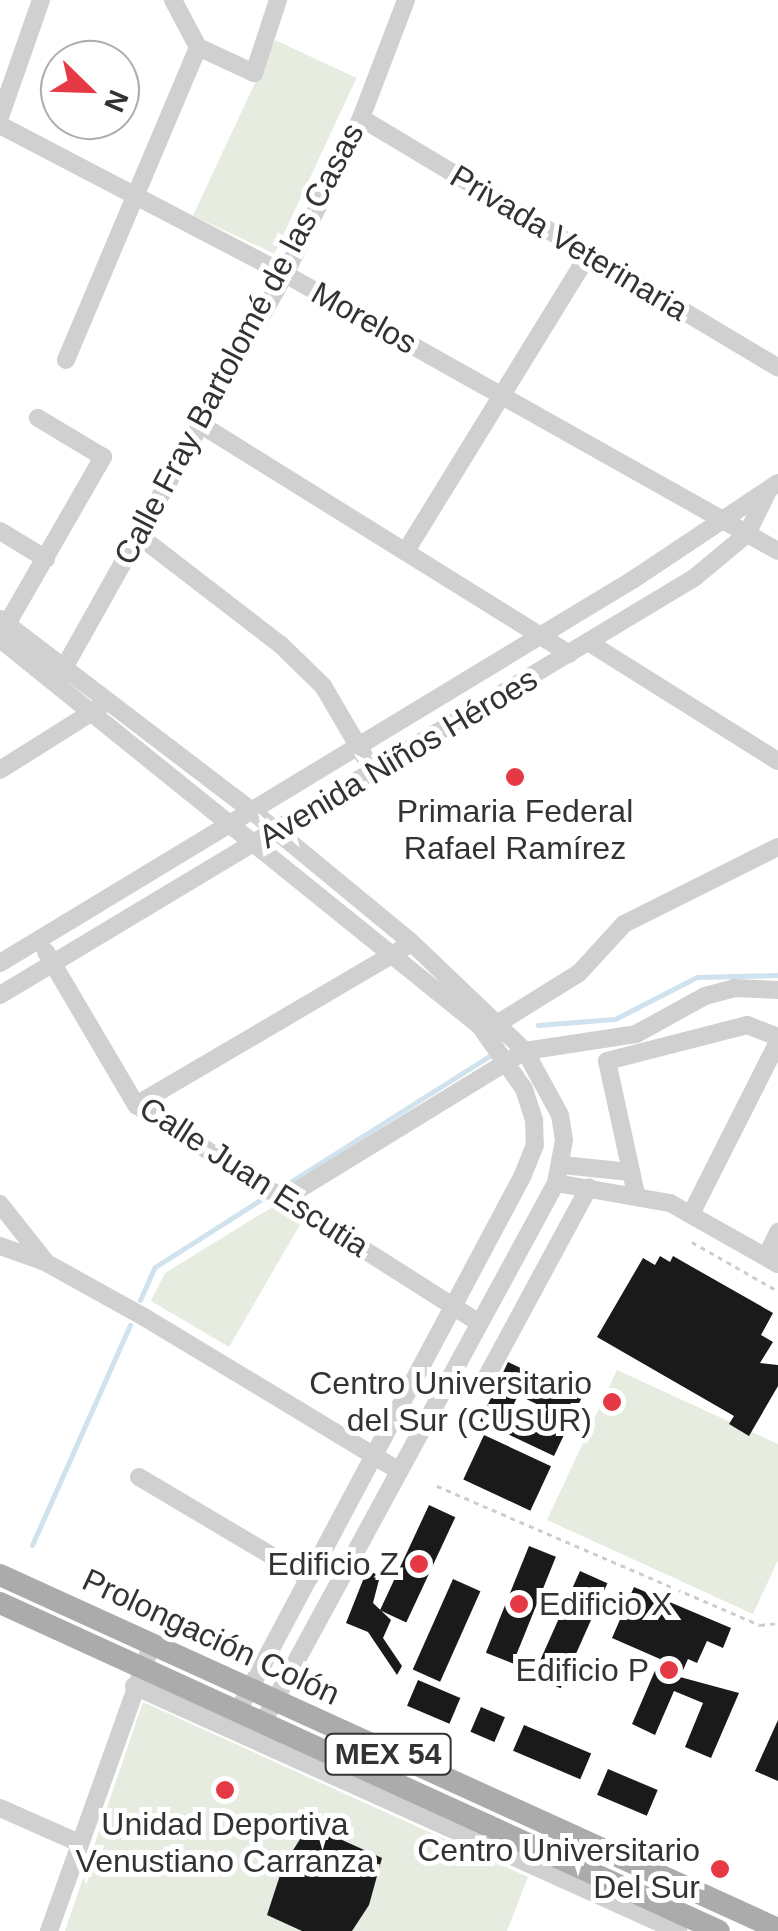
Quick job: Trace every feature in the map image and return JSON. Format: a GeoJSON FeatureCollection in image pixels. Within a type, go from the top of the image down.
{"type":"FeatureCollection","features":[{"type":"Feature","properties":{"kind":"main road","name":"Prolongación Colón"},"geometry":{"type":"LineString","coordinates":[[0,1575],[248,1691],[778,1928]]}},
{"type":"Feature","properties":{"kind":"main road","name":"Prolongación Colón"},"geometry":{"type":"LineString","coordinates":[[0,1604],[137,1678],[237,1712],[719,1931]]}},
{"type":"Feature","properties":{"kind":"street"},"geometry":{"type":"LineString","coordinates":[[0,121],[40,0]]}},
{"type":"Feature","properties":{"kind":"street"},"geometry":{"type":"LineString","coordinates":[[173,0],[198,47],[254,73],[278,0]]}},
{"type":"Feature","properties":{"kind":"street","name":"Calle Fray Bartolomé de las Casas"},"geometry":{"type":"LineString","coordinates":[[60,674],[284,274],[361,118],[406,0]]}},
{"type":"Feature","properties":{"kind":"street"},"geometry":{"type":"LineString","coordinates":[[66,360],[198,47]]}},
{"type":"Feature","properties":{"kind":"street","name":"Privada Veterinaria"},"geometry":{"type":"LineString","coordinates":[[361,118],[778,368]]}},
{"type":"Feature","properties":{"kind":"street","name":"Morelos"},"geometry":{"type":"LineString","coordinates":[[0,121],[284,274],[778,552]]}},
{"type":"Feature","properties":{"kind":"street"},"geometry":{"type":"LineString","coordinates":[[406,551],[588,254]]}},
{"type":"Feature","properties":{"kind":"street"},"geometry":{"type":"LineString","coordinates":[[38,418],[103,457],[46,560],[2,627],[101,706],[252,811],[406,948],[480,1026],[506,1060],[524,1089],[535,1145],[237,1712]]}},
{"type":"Feature","properties":{"kind":"street"},"geometry":{"type":"LineString","coordinates":[[200,424],[570,654]]}},
{"type":"Feature","properties":{"kind":"street","name":"Avenida Niños Héroes"},"geometry":{"type":"LineString","coordinates":[[0,963],[634,579],[773,487]]}},
{"type":"Feature","properties":{"kind":"street","name":"Avenida Niños Héroes"},"geometry":{"type":"LineString","coordinates":[[0,995],[694,578],[747,534],[773,487]]}},
{"type":"Feature","properties":{"kind":"street"},"geometry":{"type":"LineString","coordinates":[[0,531],[46,560]]}},
{"type":"Feature","properties":{"kind":"street"},"geometry":{"type":"LineString","coordinates":[[138,535],[281,645],[322,686],[371,770]]}},
{"type":"Feature","properties":{"kind":"street"},"geometry":{"type":"LineString","coordinates":[[619,624],[634,579]]}},
{"type":"Feature","properties":{"kind":"street"},"geometry":{"type":"LineString","coordinates":[[588,642],[778,761]]}},
{"type":"Feature","properties":{"kind":"street"},"geometry":{"type":"LineString","coordinates":[[0,770],[101,706]]}},
{"type":"Feature","properties":{"kind":"street"},"geometry":{"type":"LineString","coordinates":[[101,706],[233,824],[406,948],[500,1022],[526,1051],[560,1116],[559,1174],[262,1724]]}},
{"type":"Feature","properties":{"kind":"street"},"geometry":{"type":"LineString","coordinates":[[500,1022],[579,973],[624,924],[778,847]]}},
{"type":"Feature","properties":{"kind":"street","name":"Calle Juan Escutia"},"geometry":{"type":"LineString","coordinates":[[39,940],[136,1105],[288,1196],[479,1323]]}},
{"type":"Feature","properties":{"kind":"street"},"geometry":{"type":"LineString","coordinates":[[136,1105],[406,948]]}},
{"type":"Feature","properties":{"kind":"street"},"geometry":{"type":"LineString","coordinates":[[288,1196],[526,1051],[636,1034],[704,996],[734,988],[778,990]]}},
{"type":"Feature","properties":{"kind":"street"},"geometry":{"type":"LineString","coordinates":[[636,1194],[607,1061],[747,1025],[778,1039],[691,1214]]}},
{"type":"Feature","properties":{"kind":"street"},"geometry":{"type":"LineString","coordinates":[[559,1174],[631,1172]]}},
{"type":"Feature","properties":{"kind":"street"},"geometry":{"type":"LineString","coordinates":[[559,1174],[589,1187],[636,1194],[691,1214],[772,1261],[778,1232]]}},
{"type":"Feature","properties":{"kind":"street"},"geometry":{"type":"LineString","coordinates":[[481,1387],[589,1187]]}},
{"type":"Feature","properties":{"kind":"street"},"geometry":{"type":"LineString","coordinates":[[0,1204],[7,1231],[45,1262],[399,1471]]}},
{"type":"Feature","properties":{"kind":"street"},"geometry":{"type":"LineString","coordinates":[[0,1246],[45,1262]]}},
{"type":"Feature","properties":{"kind":"street"},"geometry":{"type":"LineString","coordinates":[[501,1284],[530,1300]]}},
{"type":"Feature","properties":{"kind":"street"},"geometry":{"type":"LineString","coordinates":[[139,1477],[310,1578]]}},
{"type":"Feature","properties":{"kind":"street"},"geometry":{"type":"LineString","coordinates":[[49,1931],[150,1646]]}},
{"type":"Feature","properties":{"kind":"street","name":"Prolongación Colón"},"geometry":{"type":"LineString","coordinates":[[137,1678],[678,1931]]}},
{"type":"Feature","properties":{"kind":"street"},"geometry":{"type":"LineString","coordinates":[[0,1808],[79,1843]]}},
{"type":"Feature","properties":{"kind":"path"},"geometry":{"type":"LineString","coordinates":[[692,1242],[778,1291]]}},
{"type":"Feature","properties":{"kind":"path"},"geometry":{"type":"LineString","coordinates":[[437,1486],[760,1625],[778,1623]]}},
{"type":"Feature","properties":{"kind":"shaded area"},"geometry":{"type":"Polygon","coordinates":[[[275,40],[357,78],[275,254],[193,216],[275,40]]]}},
{"type":"Feature","properties":{"kind":"shaded area"},"geometry":{"type":"Polygon","coordinates":[[[274,1206],[301,1223],[229,1347],[151,1301],[165,1273],[274,1206]]]}},
{"type":"Feature","properties":{"kind":"shaded area"},"geometry":{"type":"Polygon","coordinates":[[[617,1370],[778,1444],[778,1560],[753,1614],[547,1520],[617,1370]]]}},
{"type":"Feature","properties":{"kind":"shaded area","name":"Unidad Deportiva Venustiano Carranza"},"geometry":{"type":"Polygon","coordinates":[[[143,1702],[528,1877],[507,1931],[65,1931],[143,1702]]]}},
{"type":"Feature","properties":{"kind":"building"},"geometry":{"type":"Polygon","coordinates":[[[660,1256],[670,1262],[673,1256],[773,1313],[761,1335],[773,1342],[760,1363],[778,1365],[778,1386],[749,1436],[729,1424],[734,1416],[597,1337],[643,1258],[655,1265],[660,1256]]]}},
{"type":"Feature","properties":{"kind":"building"},"geometry":{"type":"Polygon","coordinates":[[[508,1362],[582,1397],[554,1456],[480,1421],[508,1362]],[[518,1395],[509,1415],[538,1428],[547,1409],[518,1395]]]}},
{"type":"Feature","properties":{"kind":"building"},"geometry":{"type":"Polygon","coordinates":[[[484,1435],[551,1466],[530,1511],[463,1479],[484,1435]]]}},
{"type":"Feature","properties":{"kind":"building","name":"Edificio Z"},"geometry":{"type":"Polygon","coordinates":[[[429,1505],[455,1517],[406,1622],[380,1610],[429,1505]]]}},
{"type":"Feature","properties":{"kind":"building","name":"Edificio X"},"geometry":{"type":"Polygon","coordinates":[[[529,1546],[556,1557],[513,1663],[486,1653],[529,1546]]]}},
{"type":"Feature","properties":{"kind":"building"},"geometry":{"type":"Polygon","coordinates":[[[367,1570],[380,1576],[373,1603],[391,1620],[383,1638],[402,1666],[397,1675],[368,1632],[346,1623],[367,1570]]]}},
{"type":"Feature","properties":{"kind":"building"},"geometry":{"type":"Polygon","coordinates":[[[580,1571],[607,1583],[561,1688],[533,1676],[580,1571]]]}},
{"type":"Feature","properties":{"kind":"building"},"geometry":{"type":"Polygon","coordinates":[[[453,1579],[480,1591],[440,1682],[413,1669],[453,1579]]]}},
{"type":"Feature","properties":{"kind":"building","name":"Edificio P"},"geometry":{"type":"Polygon","coordinates":[[[634,1587],[731,1628],[723,1648],[707,1641],[697,1663],[688,1659],[680,1677],[739,1693],[711,1758],[685,1747],[703,1703],[674,1691],[655,1735],[632,1724],[660,1659],[612,1638],[634,1587]]]}},
{"type":"Feature","properties":{"kind":"building"},"geometry":{"type":"Polygon","coordinates":[[[418,1680],[460,1698],[449,1724],[407,1706],[418,1680]]]}},
{"type":"Feature","properties":{"kind":"building"},"geometry":{"type":"Polygon","coordinates":[[[481,1707],[505,1717],[494,1742],[470,1732],[481,1707]]]}},
{"type":"Feature","properties":{"kind":"building"},"geometry":{"type":"Polygon","coordinates":[[[778,1720],[778,1781],[755,1771],[778,1720]]]}},
{"type":"Feature","properties":{"kind":"building"},"geometry":{"type":"Polygon","coordinates":[[[524,1725],[591,1754],[580,1779],[513,1751],[524,1725]]]}},
{"type":"Feature","properties":{"kind":"building"},"geometry":{"type":"Polygon","coordinates":[[[608,1769],[658,1790],[647,1816],[597,1795],[608,1769]]]}},
{"type":"Feature","properties":{"kind":"building"},"geometry":{"type":"Polygon","coordinates":[[[309,1825],[382,1858],[369,1905],[352,1931],[302,1931],[267,1915],[283,1866],[309,1825]]]}},
{"type":"Feature","properties":{"kind":"waterway"},"geometry":{"type":"LineString","coordinates":[[538,1025],[615,1019],[697,977],[778,975]]}},
{"type":"Feature","properties":{"kind":"waterway"},"geometry":{"type":"LineString","coordinates":[[290,1182],[491,1055]]}},
{"type":"Feature","properties":{"kind":"waterway"},"geometry":{"type":"LineString","coordinates":[[140,1300],[155,1267],[265,1197]]}},
{"type":"Feature","properties":{"kind":"waterway"},"geometry":{"type":"LineString","coordinates":[[32,1545],[130,1325]]}},
{"type":"Feature","properties":{"kind":"place","name":"Primaria Federal Rafael Ramírez"},"geometry":{"type":"Point","coordinates":[515,777]}},
{"type":"Feature","properties":{"kind":"place","name":"Centro Universitario del Sur (CUSUR)"},"geometry":{"type":"Point","coordinates":[612,1402]}},
{"type":"Feature","properties":{"kind":"place","name":"Edificio Z"},"geometry":{"type":"Point","coordinates":[419,1564]}},
{"type":"Feature","properties":{"kind":"place","name":"Edificio X"},"geometry":{"type":"Point","coordinates":[519,1604]}},
{"type":"Feature","properties":{"kind":"place","name":"Edificio P"},"geometry":{"type":"Point","coordinates":[669,1670]}},
{"type":"Feature","properties":{"kind":"place","name":"Unidad Deportiva Venustiano Carranza"},"geometry":{"type":"Point","coordinates":[225,1790]}},
{"type":"Feature","properties":{"kind":"place","name":"Centro Universitario Del Sur"},"geometry":{"type":"Point","coordinates":[720,1869]}}]}
